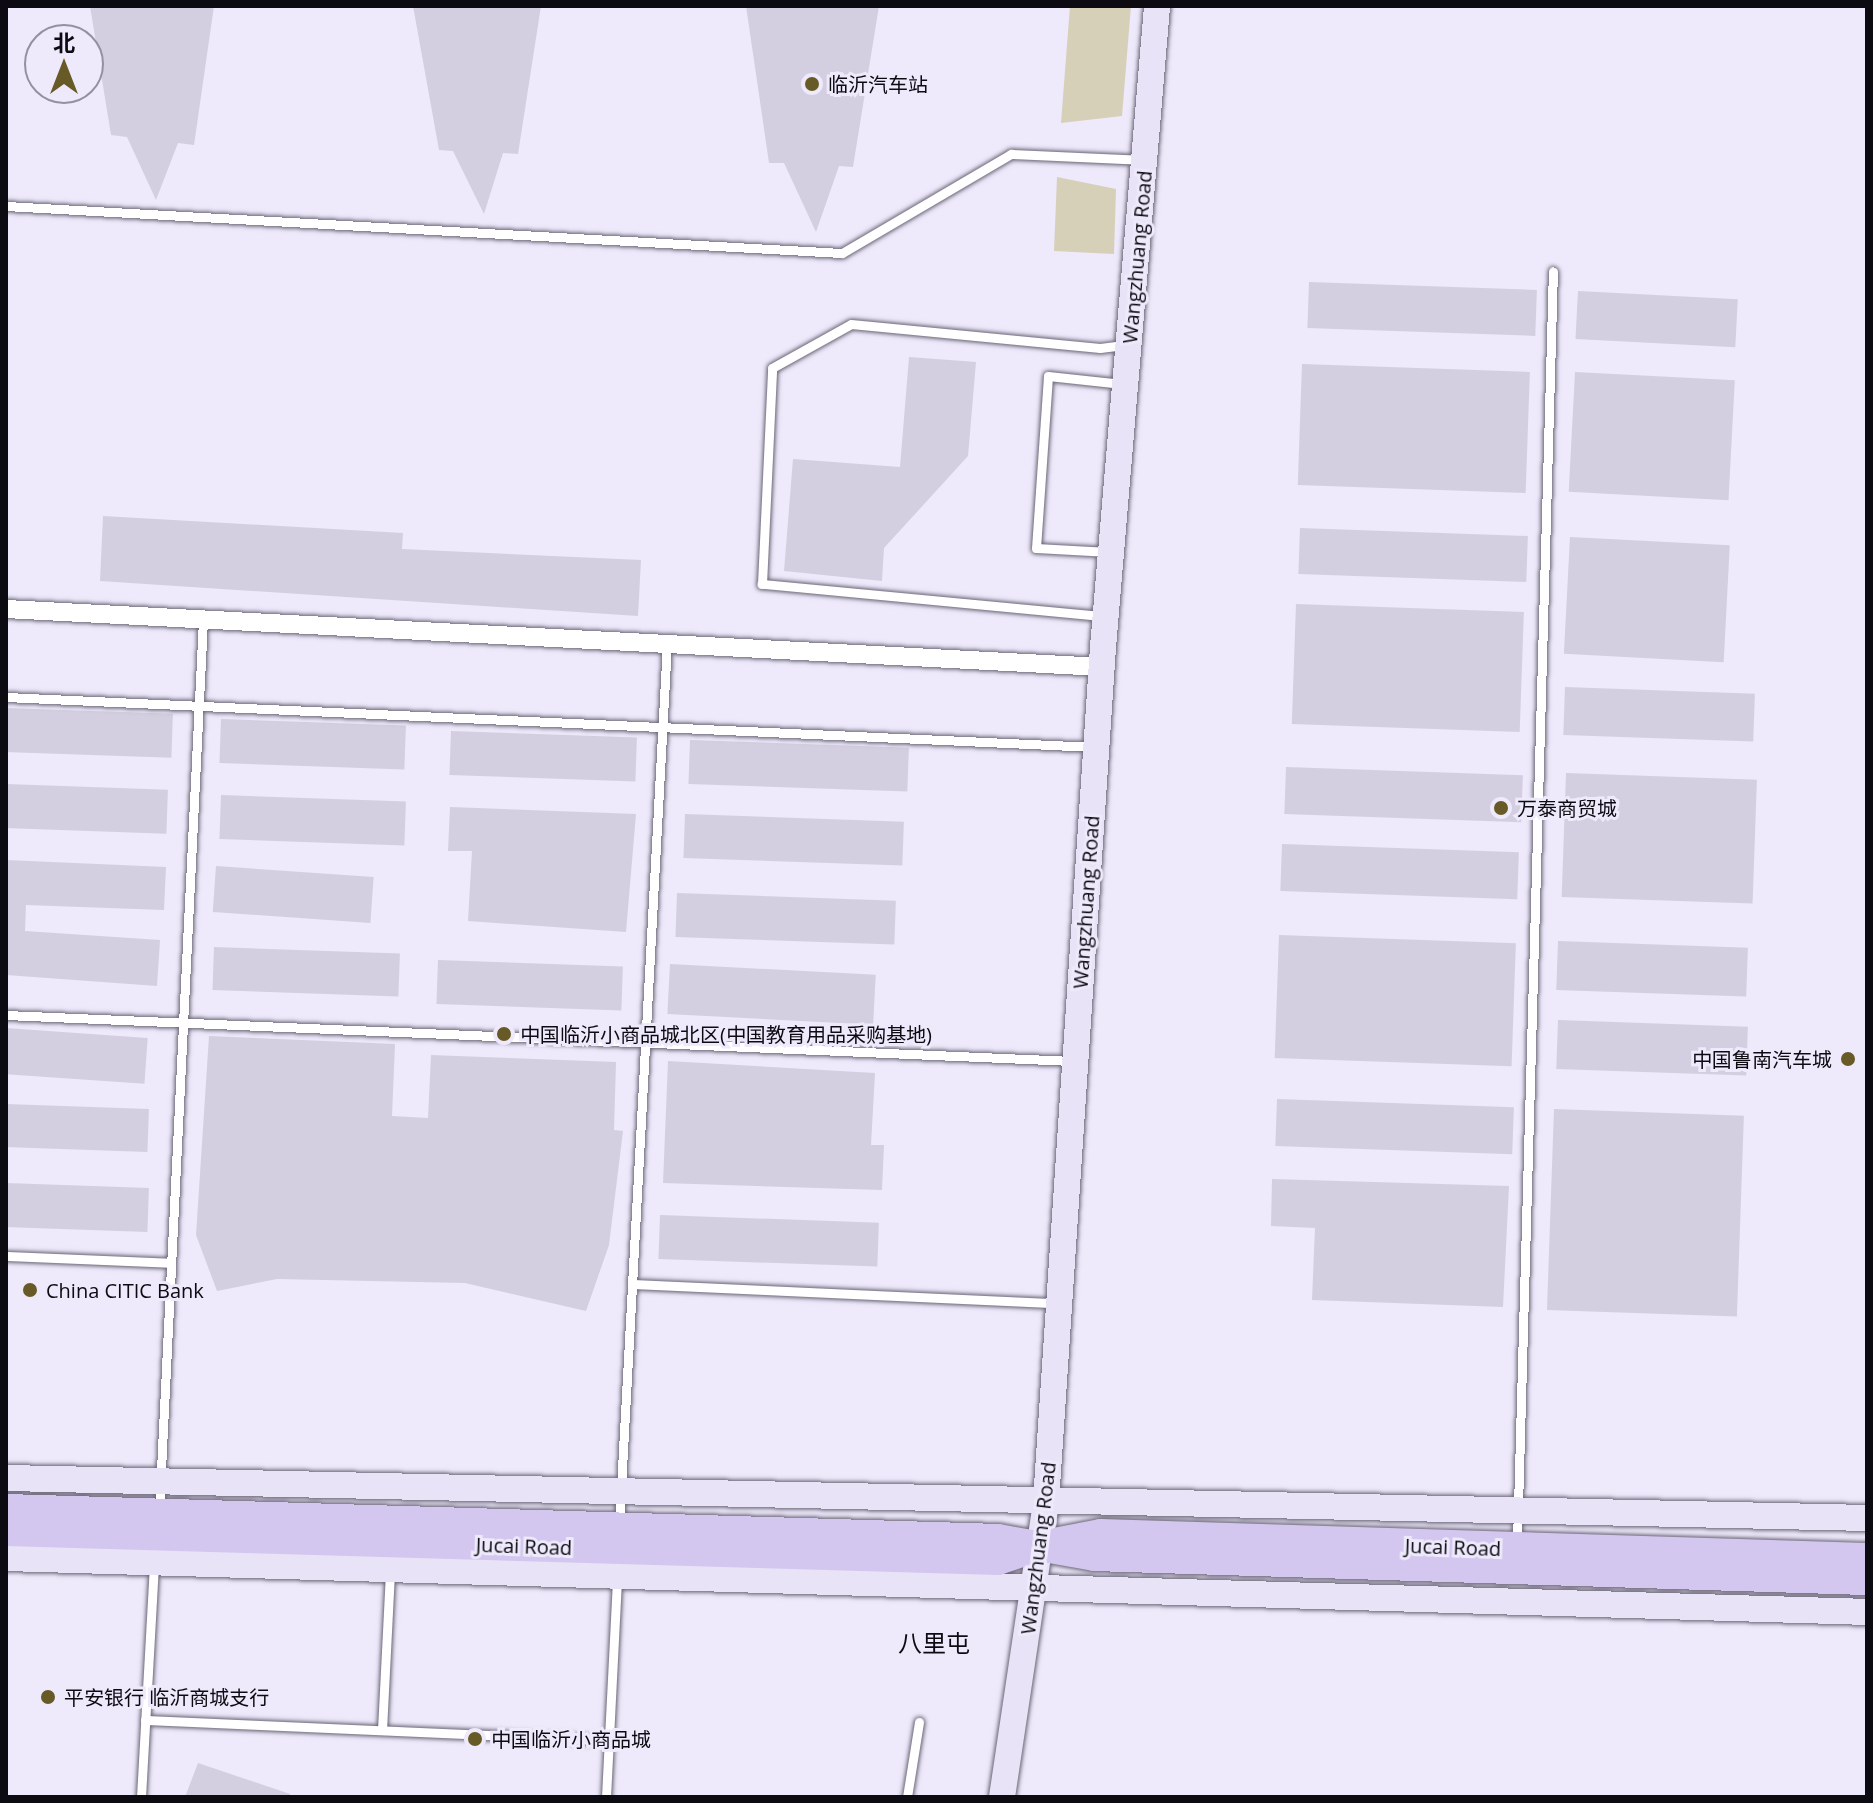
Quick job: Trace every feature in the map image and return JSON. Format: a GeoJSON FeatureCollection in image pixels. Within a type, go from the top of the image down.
{"type":"FeatureCollection","features":[{"type":"Feature","properties":{"kind":"main road","name":"Jucai Road"},"geometry":{"type":"LineString","coordinates":[[6,1509],[156,1537],[391,1555],[618,1550]]}},
{"type":"Feature","properties":{"kind":"main road","name":"Jucai Road"},"geometry":{"type":"LineString","coordinates":[[6,1531],[998,1560],[1039,1546],[1101,1534],[1516,1550],[1867,1558]]}},
{"type":"Feature","properties":{"kind":"main road","name":"Jucai Road"},"geometry":{"type":"LineString","coordinates":[[1039,1546],[1094,1556],[1867,1580]]}},
{"type":"Feature","properties":{"kind":"street","name":"Wangzhuang Road"},"geometry":{"type":"LineString","coordinates":[[1002,1797],[1036,1590],[1046,1501],[1096,747],[1157,6]]}},
{"type":"Feature","properties":{"kind":"street"},"geometry":{"type":"LineString","coordinates":[[6,609],[1102,667]]}},
{"type":"Feature","properties":{"kind":"street"},"geometry":{"type":"LineString","coordinates":[[6,1478],[621,1494],[1867,1518]]}},
{"type":"Feature","properties":{"kind":"street"},"geometry":{"type":"LineString","coordinates":[[6,1558],[156,1537]]}},
{"type":"Feature","properties":{"kind":"street"},"geometry":{"type":"LineString","coordinates":[[618,1550],[1036,1590],[1867,1612]]}},
{"type":"Feature","properties":{"kind":"lane"},"geometry":{"type":"LineString","coordinates":[[6,206],[842,253],[1011,154],[1145,160]]}},
{"type":"Feature","properties":{"kind":"lane"},"geometry":{"type":"LineString","coordinates":[[1516,1550],[1553,272]]}},
{"type":"Feature","properties":{"kind":"lane"},"geometry":{"type":"LineString","coordinates":[[1106,616],[762,584],[772,368],[851,324],[1100,348],[1130,345]]}},
{"type":"Feature","properties":{"kind":"lane"},"geometry":{"type":"LineString","coordinates":[[1111,552],[1036,548],[1048,376],[1126,384]]}},
{"type":"Feature","properties":{"kind":"lane"},"geometry":{"type":"LineString","coordinates":[[141,1797],[160,1483],[203,620]]}},
{"type":"Feature","properties":{"kind":"lane"},"geometry":{"type":"LineString","coordinates":[[606,1797],[667,644]]}},
{"type":"Feature","properties":{"kind":"lane"},"geometry":{"type":"LineString","coordinates":[[6,697],[1096,747]]}},
{"type":"Feature","properties":{"kind":"lane"},"geometry":{"type":"LineString","coordinates":[[6,1015],[1075,1061]]}},
{"type":"Feature","properties":{"kind":"lane"},"geometry":{"type":"LineString","coordinates":[[6,1256],[171,1263]]}},
{"type":"Feature","properties":{"kind":"lane"},"geometry":{"type":"LineString","coordinates":[[632,1284],[1059,1303]]}},
{"type":"Feature","properties":{"kind":"lane"},"geometry":{"type":"LineString","coordinates":[[382,1730],[391,1555]]}},
{"type":"Feature","properties":{"kind":"lane"},"geometry":{"type":"LineString","coordinates":[[145,1720],[609,1740]]}},
{"type":"Feature","properties":{"kind":"lane"},"geometry":{"type":"LineString","coordinates":[[907,1797],[919,1722]]}},
{"type":"Feature","properties":{"kind":"shaded area"},"geometry":{"type":"Polygon","coordinates":[[[1070,6],[1131,6],[1122,116],[1061,123],[1070,6]]]}},
{"type":"Feature","properties":{"kind":"shaded area"},"geometry":{"type":"Polygon","coordinates":[[[1057,177],[1116,189],[1114,254],[1054,251],[1057,177]]]}},
{"type":"Feature","properties":{"kind":"building"},"geometry":{"type":"Polygon","coordinates":[[[90,6],[214,6],[194,145],[178,143],[156,200],[127,137],[111,135],[104,92],[104,24],[93,24],[90,6]]]}},
{"type":"Feature","properties":{"kind":"building"},"geometry":{"type":"Polygon","coordinates":[[[413,6],[541,6],[518,154],[503,153],[484,214],[453,151],[439,150],[413,6]]]}},
{"type":"Feature","properties":{"kind":"building","name":"临沂汽车站"},"geometry":{"type":"Polygon","coordinates":[[[746,6],[879,6],[853,167],[839,166],[816,232],[784,163],[769,163],[746,6]]]}},
{"type":"Feature","properties":{"kind":"building"},"geometry":{"type":"Polygon","coordinates":[[[1309,282],[1537,290],[1535,336],[1307,328],[1309,282]]]}},
{"type":"Feature","properties":{"kind":"building"},"geometry":{"type":"Polygon","coordinates":[[[1578,291],[1738,299],[1735,347],[1575,339],[1578,291]]]}},
{"type":"Feature","properties":{"kind":"building"},"geometry":{"type":"Polygon","coordinates":[[[909,357],[976,362],[968,456],[884,548],[882,581],[784,571],[793,459],[900,467],[909,357]]]}},
{"type":"Feature","properties":{"kind":"building"},"geometry":{"type":"Polygon","coordinates":[[[1302,364],[1530,372],[1526,493],[1298,485],[1302,364]]]}},
{"type":"Feature","properties":{"kind":"building"},"geometry":{"type":"Polygon","coordinates":[[[1575,372],[1735,380],[1729,500],[1569,492],[1575,372]]]}},
{"type":"Feature","properties":{"kind":"building"},"geometry":{"type":"Polygon","coordinates":[[[103,516],[403,533],[402,549],[641,560],[638,616],[100,581],[103,516]]]}},
{"type":"Feature","properties":{"kind":"building"},"geometry":{"type":"Polygon","coordinates":[[[1300,528],[1528,536],[1526,582],[1298,574],[1300,528]]]}},
{"type":"Feature","properties":{"kind":"building"},"geometry":{"type":"Polygon","coordinates":[[[1570,537],[1730,545],[1724,662],[1564,654],[1570,537]]]}},
{"type":"Feature","properties":{"kind":"building"},"geometry":{"type":"Polygon","coordinates":[[[1296,604],[1524,612],[1520,732],[1292,724],[1296,604]]]}},
{"type":"Feature","properties":{"kind":"building"},"geometry":{"type":"Polygon","coordinates":[[[1565,687],[1755,694],[1753,742],[1563,735],[1565,687]]]}},
{"type":"Feature","properties":{"kind":"building"},"geometry":{"type":"Polygon","coordinates":[[[6,708],[173,714],[171,758],[6,752],[6,708]]]}},
{"type":"Feature","properties":{"kind":"building"},"geometry":{"type":"Polygon","coordinates":[[[221,719],[406,725],[404,769],[219,763],[221,719]]]}},
{"type":"Feature","properties":{"kind":"building"},"geometry":{"type":"Polygon","coordinates":[[[451,731],[637,737],[635,781],[449,775],[451,731]]]}},
{"type":"Feature","properties":{"kind":"building"},"geometry":{"type":"Polygon","coordinates":[[[690,740],[909,748],[907,792],[688,784],[690,740]]]}},
{"type":"Feature","properties":{"kind":"building"},"geometry":{"type":"Polygon","coordinates":[[[1286,767],[1523,775],[1521,822],[1284,814],[1286,767]]]}},
{"type":"Feature","properties":{"kind":"building"},"geometry":{"type":"Polygon","coordinates":[[[1566,773],[1757,780],[1753,904],[1562,897],[1566,773]]]}},
{"type":"Feature","properties":{"kind":"building"},"geometry":{"type":"Polygon","coordinates":[[[6,784],[168,790],[166,834],[6,828],[6,784]]]}},
{"type":"Feature","properties":{"kind":"building"},"geometry":{"type":"Polygon","coordinates":[[[221,795],[406,801],[404,845],[219,839],[221,795]]]}},
{"type":"Feature","properties":{"kind":"building"},"geometry":{"type":"Polygon","coordinates":[[[450,807],[636,814],[626,932],[468,921],[472,851],[448,851],[450,807]]]}},
{"type":"Feature","properties":{"kind":"building"},"geometry":{"type":"Polygon","coordinates":[[[685,814],[904,822],[902,866],[683,858],[685,814]]]}},
{"type":"Feature","properties":{"kind":"building"},"geometry":{"type":"Polygon","coordinates":[[[1282,844],[1519,852],[1517,899],[1280,891],[1282,844]]]}},
{"type":"Feature","properties":{"kind":"building"},"geometry":{"type":"Polygon","coordinates":[[[6,860],[166,867],[164,910],[26,905],[25,931],[160,940],[157,986],[6,975],[6,860]]]}},
{"type":"Feature","properties":{"kind":"building"},"geometry":{"type":"Polygon","coordinates":[[[216,866],[374,877],[370,923],[213,912],[216,866]]]}},
{"type":"Feature","properties":{"kind":"building"},"geometry":{"type":"Polygon","coordinates":[[[677,893],[896,901],[894,945],[675,937],[677,893]]]}},
{"type":"Feature","properties":{"kind":"building"},"geometry":{"type":"Polygon","coordinates":[[[1279,935],[1516,943],[1512,1066],[1275,1058],[1279,935]]]}},
{"type":"Feature","properties":{"kind":"building"},"geometry":{"type":"Polygon","coordinates":[[[1558,941],[1748,948],[1746,997],[1556,990],[1558,941]]]}},
{"type":"Feature","properties":{"kind":"building"},"geometry":{"type":"Polygon","coordinates":[[[214,947],[400,953],[398,996],[212,990],[214,947]]]}},
{"type":"Feature","properties":{"kind":"building"},"geometry":{"type":"Polygon","coordinates":[[[438,960],[623,966],[621,1010],[436,1004],[438,960]]]}},
{"type":"Feature","properties":{"kind":"building"},"geometry":{"type":"Polygon","coordinates":[[[670,964],[876,975],[873,1025],[667,1014],[670,964]]]}},
{"type":"Feature","properties":{"kind":"building"},"geometry":{"type":"Polygon","coordinates":[[[1558,1020],[1748,1027],[1746,1076],[1556,1069],[1558,1020]]]}},
{"type":"Feature","properties":{"kind":"building"},"geometry":{"type":"Polygon","coordinates":[[[6,1028],[148,1038],[144,1084],[6,1074],[6,1028]]]}},
{"type":"Feature","properties":{"kind":"building"},"geometry":{"type":"Polygon","coordinates":[[[209,1036],[395,1044],[392,1116],[428,1118],[431,1055],[616,1062],[614,1130],[623,1131],[609,1245],[586,1311],[465,1283],[277,1279],[217,1291],[196,1235],[209,1036]]]}},
{"type":"Feature","properties":{"kind":"building"},"geometry":{"type":"Polygon","coordinates":[[[668,1061],[875,1073],[871,1145],[884,1145],[882,1190],[663,1183],[668,1061]]]}},
{"type":"Feature","properties":{"kind":"building"},"geometry":{"type":"Polygon","coordinates":[[[1277,1099],[1514,1107],[1512,1154],[1275,1146],[1277,1099]]]}},
{"type":"Feature","properties":{"kind":"building"},"geometry":{"type":"Polygon","coordinates":[[[6,1104],[149,1109],[147,1152],[6,1147],[6,1104]]]}},
{"type":"Feature","properties":{"kind":"building"},"geometry":{"type":"Polygon","coordinates":[[[1554,1109],[1744,1116],[1737,1317],[1547,1310],[1554,1109]]]}},
{"type":"Feature","properties":{"kind":"building"},"geometry":{"type":"Polygon","coordinates":[[[1272,1179],[1509,1186],[1503,1307],[1312,1300],[1315,1228],[1271,1226],[1272,1179]]]}},
{"type":"Feature","properties":{"kind":"building"},"geometry":{"type":"Polygon","coordinates":[[[6,1183],[149,1188],[147,1232],[6,1227],[6,1183]]]}},
{"type":"Feature","properties":{"kind":"building"},"geometry":{"type":"Polygon","coordinates":[[[660,1215],[879,1223],[877,1267],[658,1259],[660,1215]]]}},
{"type":"Feature","properties":{"kind":"building"},"geometry":{"type":"Polygon","coordinates":[[[198,1763],[290,1794],[290,1797],[185,1797],[198,1763]]]}},
{"type":"Feature","properties":{"kind":"place","name":"临沂汽车站"},"geometry":{"type":"Point","coordinates":[812,84]}},
{"type":"Feature","properties":{"kind":"place","name":"万泰商贸城"},"geometry":{"type":"Point","coordinates":[1501,808]}},
{"type":"Feature","properties":{"kind":"place","name":"中国临沂小商品城北区(中国教育用品采购基地)"},"geometry":{"type":"Point","coordinates":[504,1034]}},
{"type":"Feature","properties":{"kind":"place","name":"中国鲁南汽车城"},"geometry":{"type":"Point","coordinates":[1848,1059]}},
{"type":"Feature","properties":{"kind":"place","name":"China CITIC Bank"},"geometry":{"type":"Point","coordinates":[30,1290]}},
{"type":"Feature","properties":{"kind":"place","name":"平安银行 临沂商城支行"},"geometry":{"type":"Point","coordinates":[48,1697]}},
{"type":"Feature","properties":{"kind":"place","name":"中国临沂小商品城"},"geometry":{"type":"Point","coordinates":[475,1739]}},
{"type":"Feature","properties":{"kind":"district","name":"八里屯"},"geometry":{"type":"Point","coordinates":[934,1643]}}]}
